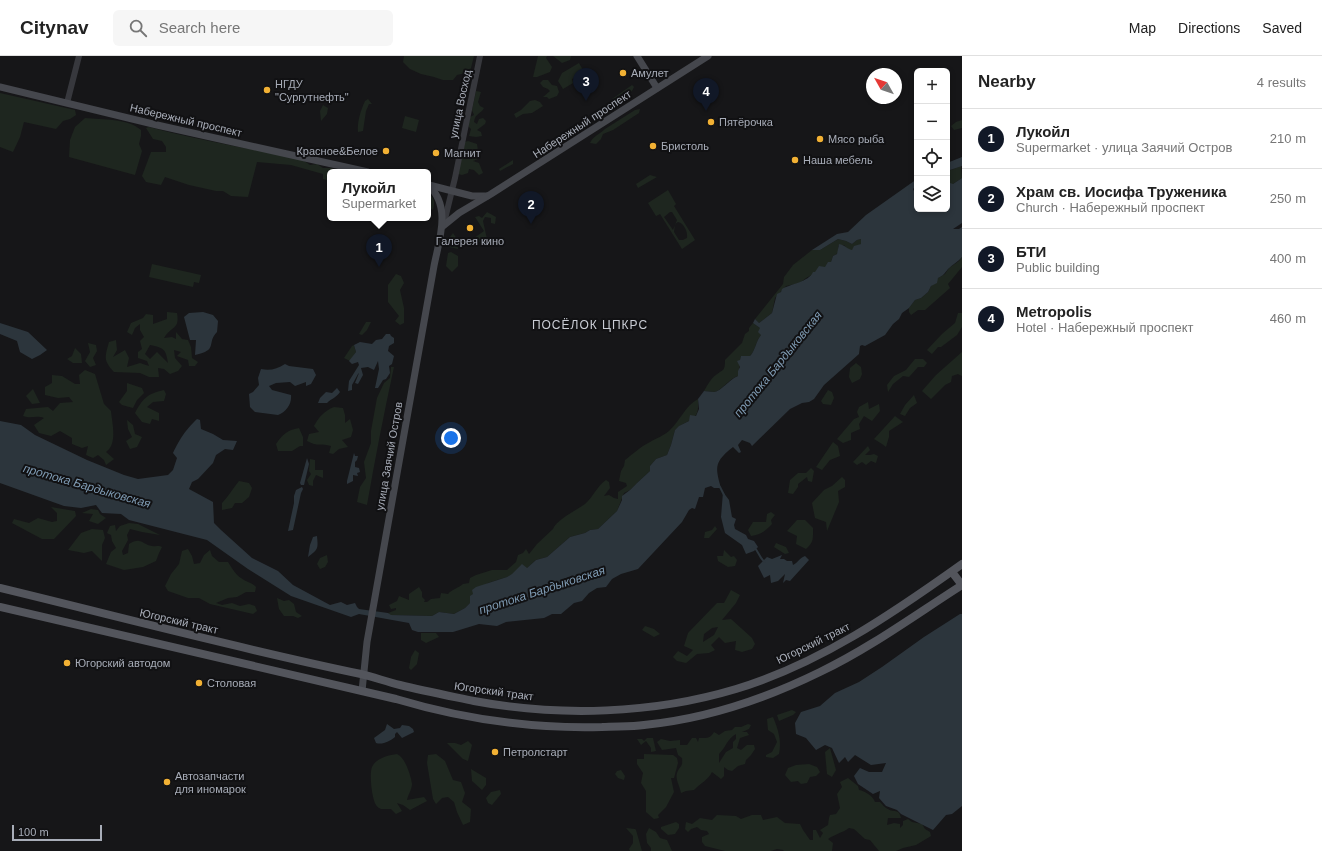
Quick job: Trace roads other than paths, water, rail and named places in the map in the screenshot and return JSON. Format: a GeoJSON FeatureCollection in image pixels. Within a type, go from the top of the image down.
{"type":"FeatureCollection","features":[{"type":"Feature","properties":{"kind":"main road"},"geometry":{"type":"LineString","coordinates":[[637,56],[657,88]]}},
{"type":"Feature","properties":{"kind":"main road","name":"Набережный проспект"},"geometry":{"type":"LineString","coordinates":[[443,226],[459,213],[708,56]]}},
{"type":"Feature","properties":{"kind":"main road","name":"Набережный проспект"},"geometry":{"type":"LineString","coordinates":[[0,87],[157,125],[355,169]]}},
{"type":"Feature","properties":{"kind":"main road"},"geometry":{"type":"LineString","coordinates":[[431,186],[472,196],[487,196]]}},
{"type":"Feature","properties":{"kind":"main road","name":"улица Заячий Остров"},"geometry":{"type":"LineString","coordinates":[[362,691],[367,642],[376,589],[432,278],[443,226],[442,207],[437,195],[431,188]]}},
{"type":"Feature","properties":{"kind":"main road","name":"Югорский тракт"},"geometry":{"type":"LineString","coordinates":[[0,588],[281,657],[364,675],[399,685],[476,701],[520,707],[562,710],[629,709],[654,707],[710,696],[766,678],[812,658],[876,623],[962,564]]}},
{"type":"Feature","properties":{"kind":"main road"},"geometry":{"type":"LineString","coordinates":[[0,607],[362,691],[461,716],[499,722],[563,727],[616,726],[643,725],[675,721],[707,714],[769,695],[820,672],[889,634],[962,585],[952,572]]}},
{"type":"Feature","properties":{"kind":"street"},"geometry":{"type":"LineString","coordinates":[[68,103],[78,56]]}},
{"type":"Feature","properties":{"kind":"street","name":"улица Восход"},"geometry":{"type":"LineString","coordinates":[[443,226],[480,56]]}},
{"type":"Feature","properties":{"kind":"water"},"geometry":{"type":"Polygon","coordinates":[[[962,157],[962,166],[950,170],[950,162],[962,157]]]}},
{"type":"Feature","properties":{"kind":"water","name":"протока Бардыковская"},"geometry":{"type":"Polygon","coordinates":[[[962,178],[962,223],[953,229],[959,229],[962,227],[962,257],[938,278],[937,283],[931,286],[928,292],[921,298],[915,300],[909,308],[902,313],[899,319],[893,324],[885,335],[865,346],[860,346],[859,354],[824,385],[814,399],[790,409],[752,446],[750,443],[742,440],[738,445],[741,452],[739,453],[733,447],[727,452],[719,461],[717,470],[721,488],[714,488],[711,486],[705,488],[703,497],[699,497],[695,509],[692,508],[689,510],[682,522],[638,569],[621,574],[612,579],[606,587],[597,588],[589,593],[582,601],[574,603],[561,614],[552,614],[544,618],[506,622],[497,626],[479,624],[453,632],[418,632],[412,630],[409,623],[359,614],[351,617],[291,596],[248,569],[207,540],[129,520],[121,514],[102,513],[96,505],[81,508],[64,506],[0,483],[0,421],[21,425],[35,435],[87,460],[138,479],[168,475],[173,470],[177,458],[173,453],[183,435],[197,419],[200,420],[201,429],[223,440],[237,441],[233,450],[225,449],[216,455],[213,463],[198,479],[192,482],[189,489],[213,502],[214,523],[252,558],[278,571],[293,585],[330,605],[341,602],[347,605],[355,603],[359,609],[388,613],[391,615],[432,616],[439,612],[454,614],[465,608],[470,603],[470,596],[473,594],[472,590],[476,587],[507,577],[522,564],[527,568],[536,560],[547,557],[570,537],[590,530],[598,529],[617,511],[622,500],[622,496],[650,471],[650,466],[656,459],[667,455],[675,430],[679,426],[689,421],[690,415],[696,416],[699,409],[698,399],[704,391],[716,391],[738,376],[740,367],[737,361],[740,360],[741,356],[750,356],[761,335],[758,332],[760,328],[753,323],[755,319],[759,323],[772,313],[777,294],[785,287],[808,278],[819,266],[825,267],[828,262],[831,262],[833,256],[837,254],[839,244],[852,250],[854,246],[861,244],[861,239],[852,244],[838,239],[820,250],[812,250],[837,234],[848,232],[866,215],[914,181],[914,212],[950,212],[950,183],[953,184],[962,178]]]}},
{"type":"Feature","properties":{"kind":"water"},"geometry":{"type":"Polygon","coordinates":[[[203,312],[213,315],[218,321],[217,332],[212,340],[210,348],[207,351],[195,355],[196,340],[190,340],[184,317],[189,313],[203,312]]]}},
{"type":"Feature","properties":{"kind":"water"},"geometry":{"type":"Polygon","coordinates":[[[0,323],[28,332],[47,350],[32,359],[20,352],[17,341],[0,334],[0,323]]]}},
{"type":"Feature","properties":{"kind":"water"},"geometry":{"type":"Polygon","coordinates":[[[386,334],[390,334],[394,338],[394,343],[389,346],[388,351],[394,356],[392,364],[389,366],[390,373],[386,379],[383,380],[378,388],[375,388],[379,369],[378,361],[374,370],[368,367],[361,368],[363,375],[358,384],[355,383],[359,373],[352,385],[352,390],[348,391],[349,381],[359,365],[358,362],[352,364],[349,361],[356,352],[354,345],[360,342],[372,344],[376,340],[382,339],[386,334]]]}},
{"type":"Feature","properties":{"kind":"water"},"geometry":{"type":"Polygon","coordinates":[[[285,364],[289,366],[313,369],[316,375],[311,384],[306,386],[306,382],[295,386],[290,382],[276,383],[269,386],[272,390],[291,395],[286,410],[281,414],[278,415],[255,412],[250,407],[249,394],[259,385],[258,378],[261,369],[273,369],[285,364]]]}},
{"type":"Feature","properties":{"kind":"water"},"geometry":{"type":"Polygon","coordinates":[[[337,388],[340,392],[335,397],[327,403],[318,403],[320,398],[326,392],[332,393],[337,388]]]}},
{"type":"Feature","properties":{"kind":"water"},"geometry":{"type":"Polygon","coordinates":[[[354,453],[355,456],[358,456],[355,462],[355,467],[359,468],[360,472],[357,473],[358,476],[353,475],[353,481],[347,484],[347,481],[354,453]]]}},
{"type":"Feature","properties":{"kind":"water"},"geometry":{"type":"Polygon","coordinates":[[[307,458],[309,464],[304,485],[301,485],[300,483],[307,458]]]}},
{"type":"Feature","properties":{"kind":"water"},"geometry":{"type":"Polygon","coordinates":[[[302,487],[303,489],[293,530],[288,531],[294,496],[296,490],[302,487]]]}},
{"type":"Feature","properties":{"kind":"water"},"geometry":{"type":"Polygon","coordinates":[[[723,492],[729,500],[732,517],[736,519],[734,525],[735,529],[746,535],[748,539],[754,541],[758,547],[754,551],[746,554],[742,545],[725,533],[721,517],[723,492]]]}},
{"type":"Feature","properties":{"kind":"water"},"geometry":{"type":"Polygon","coordinates":[[[317,536],[317,548],[308,557],[313,537],[317,536]]]}},
{"type":"Feature","properties":{"kind":"water"},"geometry":{"type":"Polygon","coordinates":[[[782,555],[780,559],[792,561],[793,565],[805,556],[809,560],[790,581],[786,580],[783,583],[785,574],[778,581],[771,583],[770,575],[764,578],[758,566],[767,557],[772,559],[782,555]]]}},
{"type":"Feature","properties":{"kind":"water"},"geometry":{"type":"Polygon","coordinates":[[[962,614],[962,806],[952,814],[946,815],[933,830],[901,814],[897,810],[886,806],[879,798],[880,791],[873,794],[858,784],[854,776],[860,768],[869,772],[882,772],[886,763],[871,765],[855,755],[848,762],[845,757],[839,763],[832,748],[825,745],[816,750],[806,738],[796,734],[795,723],[801,712],[820,706],[835,693],[859,682],[962,614]]]}},
{"type":"Feature","properties":{"kind":"water"},"geometry":{"type":"Polygon","coordinates":[[[387,724],[394,729],[400,728],[402,725],[409,726],[414,732],[402,738],[397,732],[395,737],[389,741],[384,743],[376,743],[374,738],[385,730],[387,724]]]}},
{"type":"Feature","properties":{"kind":"waterway"},"geometry":{"type":"LineString","coordinates":[[720,487],[724,495]]}},
{"type":"Feature","properties":{"kind":"waterway"},"geometry":{"type":"LineString","coordinates":[[754,547],[765,562]]}},
{"type":"Feature","properties":{"kind":"place","name":"Амулет"},"geometry":{"type":"Point","coordinates":[623,73]}},
{"type":"Feature","properties":{"kind":"place","name":"НГДУ \"Сургутнефть\""},"geometry":{"type":"Point","coordinates":[267,90]}},
{"type":"Feature","properties":{"kind":"place","name":"БТИ"},"geometry":{"type":"Point","coordinates":[586,101]}},
{"type":"Feature","properties":{"kind":"place","name":"Metropolis"},"geometry":{"type":"Point","coordinates":[706,111]}},
{"type":"Feature","properties":{"kind":"place","name":"Пятёрочка"},"geometry":{"type":"Point","coordinates":[711,122]}},
{"type":"Feature","properties":{"kind":"place","name":"Мясо рыба"},"geometry":{"type":"Point","coordinates":[820,139]}},
{"type":"Feature","properties":{"kind":"place","name":"Бристоль"},"geometry":{"type":"Point","coordinates":[653,146]}},
{"type":"Feature","properties":{"kind":"place","name":"Красное&Белое"},"geometry":{"type":"Point","coordinates":[386,151]}},
{"type":"Feature","properties":{"kind":"place","name":"Магнит"},"geometry":{"type":"Point","coordinates":[436,153]}},
{"type":"Feature","properties":{"kind":"place","name":"Наша мебель"},"geometry":{"type":"Point","coordinates":[795,160]}},
{"type":"Feature","properties":{"kind":"place","name":"Храм св. Иосифа Труженика"},"geometry":{"type":"Point","coordinates":[531,224]}},
{"type":"Feature","properties":{"kind":"place","name":"Галерея кино"},"geometry":{"type":"Point","coordinates":[470,228]}},
{"type":"Feature","properties":{"kind":"place","name":"Лукойл"},"geometry":{"type":"Point","coordinates":[379,267]}},
{"type":"Feature","properties":{"kind":"place","name":"Югорский автодом"},"geometry":{"type":"Point","coordinates":[67,663]}},
{"type":"Feature","properties":{"kind":"place","name":"Столовая"},"geometry":{"type":"Point","coordinates":[199,683]}},
{"type":"Feature","properties":{"kind":"place","name":"Петролстарт"},"geometry":{"type":"Point","coordinates":[495,752]}},
{"type":"Feature","properties":{"kind":"place","name":"Автозапчасти для иномарок"},"geometry":{"type":"Point","coordinates":[167,782]}},
{"type":"Feature","properties":{"kind":"district","name":"ПОСЁЛОК ЦПКРС"},"geometry":{"type":"Point","coordinates":[590,325]}}]}
